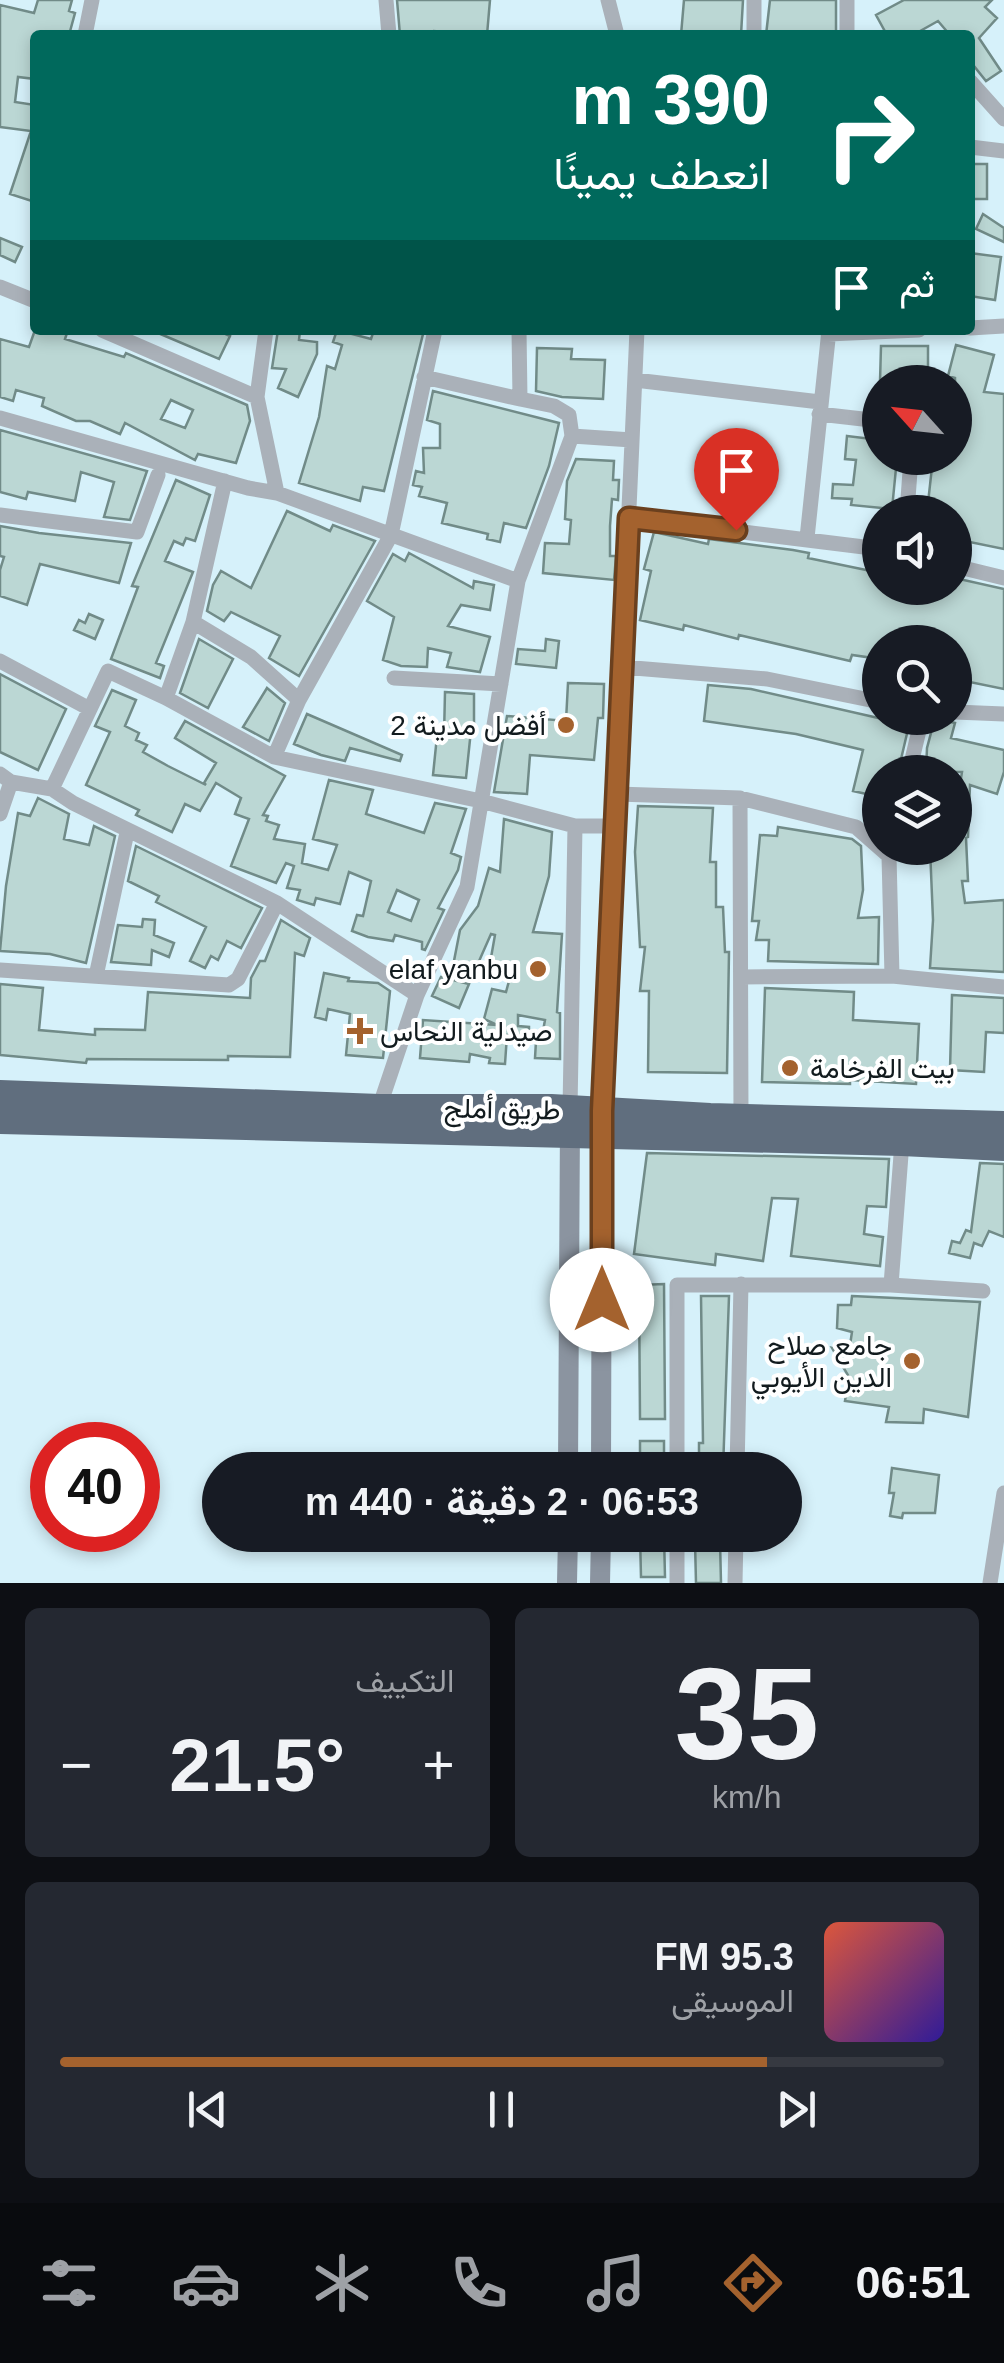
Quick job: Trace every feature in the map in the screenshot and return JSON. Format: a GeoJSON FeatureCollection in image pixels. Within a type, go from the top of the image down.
{"type":"FeatureCollection","features":[{"type":"Feature","properties":{"kind":"highway","name":"طريق أملج"},"geometry":{"type":"LineString","coordinates":[[0,1094],[379,1108],[1004,1147]]}},
{"type":"Feature","properties":{"kind":"highway","name":"طريق أملج"},"geometry":{"type":"LineString","coordinates":[[602,1123],[742,1118],[1004,1125]]}},
{"type":"Feature","properties":{"kind":"highway","name":"طريق أملج"},"geometry":{"type":"LineString","coordinates":[[0,1120],[570,1121]]}},
{"type":"Feature","properties":{"kind":"street"},"geometry":{"type":"LineString","coordinates":[[86,30],[92,0],[100,0]]}},
{"type":"Feature","properties":{"kind":"street"},"geometry":{"type":"LineString","coordinates":[[386,0],[389,30]]}},
{"type":"Feature","properties":{"kind":"street"},"geometry":{"type":"LineString","coordinates":[[608,0],[616,30]]}},
{"type":"Feature","properties":{"kind":"street"},"geometry":{"type":"LineString","coordinates":[[754,0],[754,30]]}},
{"type":"Feature","properties":{"kind":"street"},"geometry":{"type":"LineString","coordinates":[[847,0],[848,30]]}},
{"type":"Feature","properties":{"kind":"street"},"geometry":{"type":"LineString","coordinates":[[975,87],[1004,119]]}},
{"type":"Feature","properties":{"kind":"street"},"geometry":{"type":"LineString","coordinates":[[975,148],[1004,151]]}},
{"type":"Feature","properties":{"kind":"street"},"geometry":{"type":"LineString","coordinates":[[0,288],[30,297]]}},
{"type":"Feature","properties":{"kind":"street"},"geometry":{"type":"LineString","coordinates":[[975,328],[1004,326]]}},
{"type":"Feature","properties":{"kind":"street"},"geometry":{"type":"LineString","coordinates":[[113,335],[257,398]]}},
{"type":"Feature","properties":{"kind":"street"},"geometry":{"type":"LineString","coordinates":[[265,335],[257,398],[277,493]]}},
{"type":"Feature","properties":{"kind":"street"},"geometry":{"type":"LineString","coordinates":[[274,757],[298,700],[391,535],[434,335]]}},
{"type":"Feature","properties":{"kind":"street"},"geometry":{"type":"LineString","coordinates":[[519,335],[520,400]]}},
{"type":"Feature","properties":{"kind":"street"},"geometry":{"type":"LineString","coordinates":[[601,1452],[602,1123],[637,335]]}},
{"type":"Feature","properties":{"kind":"street"},"geometry":{"type":"LineString","coordinates":[[808,538],[828,335]]}},
{"type":"Feature","properties":{"kind":"street"},"geometry":{"type":"LineString","coordinates":[[379,1108],[417,995],[467,887],[518,581],[572,436],[569,416],[554,406],[424,377]]}},
{"type":"Feature","properties":{"kind":"street"},"geometry":{"type":"LineString","coordinates":[[635,380],[862,417]]}},
{"type":"Feature","properties":{"kind":"street"},"geometry":{"type":"LineString","coordinates":[[0,418],[277,493],[518,581]]}},
{"type":"Feature","properties":{"kind":"street"},"geometry":{"type":"LineString","coordinates":[[572,436],[632,440]]}},
{"type":"Feature","properties":{"kind":"street"},"geometry":{"type":"LineString","coordinates":[[0,516],[137,532],[158,475]]}},
{"type":"Feature","properties":{"kind":"street"},"geometry":{"type":"LineString","coordinates":[[166,698],[193,622],[225,481]]}},
{"type":"Feature","properties":{"kind":"street"},"geometry":{"type":"LineString","coordinates":[[629,518],[862,546]]}},
{"type":"Feature","properties":{"kind":"street"},"geometry":{"type":"LineString","coordinates":[[972,570],[1004,578]]}},
{"type":"Feature","properties":{"kind":"street"},"geometry":{"type":"LineString","coordinates":[[193,622],[251,657],[298,700]]}},
{"type":"Feature","properties":{"kind":"street"},"geometry":{"type":"LineString","coordinates":[[0,660],[88,708]]}},
{"type":"Feature","properties":{"kind":"street"},"geometry":{"type":"LineString","coordinates":[[622,667],[766,680],[862,699]]}},
{"type":"Feature","properties":{"kind":"street"},"geometry":{"type":"LineString","coordinates":[[52,789],[108,671],[274,757],[481,801],[575,826],[615,826]]}},
{"type":"Feature","properties":{"kind":"street"},"geometry":{"type":"LineString","coordinates":[[394,678],[501,684]]}},
{"type":"Feature","properties":{"kind":"street"},"geometry":{"type":"LineString","coordinates":[[972,713],[1004,714]]}},
{"type":"Feature","properties":{"kind":"street"},"geometry":{"type":"LineString","coordinates":[[0,814],[6,778],[52,789],[90,812],[277,903],[417,995]]}},
{"type":"Feature","properties":{"kind":"street"},"geometry":{"type":"LineString","coordinates":[[617,794],[740,798],[862,831]]}},
{"type":"Feature","properties":{"kind":"street"},"geometry":{"type":"LineString","coordinates":[[740,798],[742,1118]]}},
{"type":"Feature","properties":{"kind":"street"},"geometry":{"type":"LineString","coordinates":[[568,1452],[575,826]]}},
{"type":"Feature","properties":{"kind":"street"},"geometry":{"type":"LineString","coordinates":[[96,976],[126,836]]}},
{"type":"Feature","properties":{"kind":"street"},"geometry":{"type":"LineString","coordinates":[[891,865],[892,976]]}},
{"type":"Feature","properties":{"kind":"street"},"geometry":{"type":"LineString","coordinates":[[0,970],[229,985],[238,980],[277,903]]}},
{"type":"Feature","properties":{"kind":"street"},"geometry":{"type":"LineString","coordinates":[[742,977],[892,976],[1004,988]]}},
{"type":"Feature","properties":{"kind":"street"},"geometry":{"type":"LineString","coordinates":[[891,1285],[902,1142]]}},
{"type":"Feature","properties":{"kind":"street"},"geometry":{"type":"LineString","coordinates":[[737,1452],[740,1284]]}},
{"type":"Feature","properties":{"kind":"street"},"geometry":{"type":"LineString","coordinates":[[677,1452],[677,1286],[891,1285],[983,1291]]}},
{"type":"Feature","properties":{"kind":"street"},"geometry":{"type":"LineString","coordinates":[[990,1583],[1004,1492]]}},
{"type":"Feature","properties":{"kind":"street"},"geometry":{"type":"LineString","coordinates":[[568,1552],[568,1583]]}},
{"type":"Feature","properties":{"kind":"street"},"geometry":{"type":"LineString","coordinates":[[600,1552],[600,1583]]}},
{"type":"Feature","properties":{"kind":"street"},"geometry":{"type":"LineString","coordinates":[[677,1552],[677,1583]]}},
{"type":"Feature","properties":{"kind":"street"},"geometry":{"type":"LineString","coordinates":[[735,1583],[736,1552]]}},
{"type":"Feature","properties":{"kind":"building"},"geometry":{"type":"Polygon","coordinates":[[[38,0],[72,0],[69,11],[75,13],[70,30],[30,30],[30,78],[18,77],[15,102],[30,104],[30,131],[0,127],[0,5],[34,13],[38,0]]]}},
{"type":"Feature","properties":{"kind":"building"},"geometry":{"type":"Polygon","coordinates":[[[397,0],[490,0],[487,30],[400,30],[397,0]]]}},
{"type":"Feature","properties":{"kind":"building"},"geometry":{"type":"Polygon","coordinates":[[[684,0],[743,0],[741,30],[681,30],[684,0]]]}},
{"type":"Feature","properties":{"kind":"building"},"geometry":{"type":"Polygon","coordinates":[[[770,0],[836,0],[836,30],[767,30],[770,0]]]}},
{"type":"Feature","properties":{"kind":"building"},"geometry":{"type":"Polygon","coordinates":[[[904,0],[992,0],[985,7],[997,18],[979,38],[1001,71],[986,81],[975,67],[975,30],[946,30],[938,21],[922,30],[884,30],[876,15],[904,0]]]}},
{"type":"Feature","properties":{"kind":"building"},"geometry":{"type":"Polygon","coordinates":[[[30,134],[30,200],[10,194],[30,134]]]}},
{"type":"Feature","properties":{"kind":"building"},"geometry":{"type":"Polygon","coordinates":[[[975,164],[987,164],[987,199],[975,199],[975,164]]]}},
{"type":"Feature","properties":{"kind":"building"},"geometry":{"type":"Polygon","coordinates":[[[983,214],[1004,228],[1004,242],[976,229],[983,214]]]}},
{"type":"Feature","properties":{"kind":"building"},"geometry":{"type":"Polygon","coordinates":[[[0,238],[22,247],[15,262],[0,255],[0,238]]]}},
{"type":"Feature","properties":{"kind":"building"},"geometry":{"type":"Polygon","coordinates":[[[975,254],[1001,257],[995,300],[975,297],[975,254]]]}},
{"type":"Feature","properties":{"kind":"building"},"geometry":{"type":"Polygon","coordinates":[[[33,335],[66,335],[65,339],[124,357],[126,353],[247,405],[250,421],[236,463],[198,454],[195,460],[125,423],[120,434],[90,421],[76,421],[42,406],[44,398],[16,390],[13,401],[0,397],[0,339],[29,347],[33,335]],[[171,400],[161,419],[185,428],[193,410],[171,400]]]}},
{"type":"Feature","properties":{"kind":"building"},"geometry":{"type":"Polygon","coordinates":[[[163,335],[228,335],[219,359],[163,335]]]}},
{"type":"Feature","properties":{"kind":"building"},"geometry":{"type":"Polygon","coordinates":[[[277,335],[300,335],[299,340],[317,342],[317,354],[298,397],[278,388],[286,369],[272,368],[277,335]]]}},
{"type":"Feature","properties":{"kind":"building"},"geometry":{"type":"Polygon","coordinates":[[[335,335],[371,339],[372,335],[423,335],[384,491],[363,487],[360,501],[299,483],[319,417],[327,366],[335,369],[342,345],[333,342],[335,335]]]}},
{"type":"Feature","properties":{"kind":"building"},"geometry":{"type":"Polygon","coordinates":[[[956,345],[994,355],[984,392],[1004,394],[1004,549],[972,542],[972,495],[929,495],[931,475],[972,475],[972,365],[951,365],[956,345]]]}},
{"type":"Feature","properties":{"kind":"building"},"geometry":{"type":"Polygon","coordinates":[[[881,346],[928,346],[928,365],[880,365],[881,346]]]}},
{"type":"Feature","properties":{"kind":"building"},"geometry":{"type":"Polygon","coordinates":[[[537,348],[572,349],[571,359],[605,360],[603,399],[536,391],[537,348]]]}},
{"type":"Feature","properties":{"kind":"building"},"geometry":{"type":"Polygon","coordinates":[[[433,391],[559,423],[549,466],[526,528],[504,523],[500,542],[487,539],[488,534],[442,523],[447,503],[419,496],[422,487],[413,485],[416,471],[424,473],[423,448],[440,448],[440,424],[427,420],[433,391]]]}},
{"type":"Feature","properties":{"kind":"building"},"geometry":{"type":"Polygon","coordinates":[[[0,430],[147,471],[130,520],[104,517],[114,482],[81,472],[75,501],[28,492],[26,499],[0,492],[0,430]]]}},
{"type":"Feature","properties":{"kind":"building"},"geometry":{"type":"Polygon","coordinates":[[[847,436],[862,438],[862,475],[895,475],[893,495],[862,495],[862,506],[851,505],[852,499],[832,498],[833,484],[853,485],[856,460],[845,459],[847,436]]]}},
{"type":"Feature","properties":{"kind":"building"},"geometry":{"type":"Polygon","coordinates":[[[576,459],[614,461],[613,480],[619,480],[618,500],[612,499],[610,526],[610,556],[616,556],[614,580],[543,573],[545,543],[569,544],[571,520],[565,519],[567,481],[576,459]]]}},
{"type":"Feature","properties":{"kind":"building"},"geometry":{"type":"Polygon","coordinates":[[[176,480],[210,495],[195,541],[186,538],[183,545],[174,541],[165,561],[193,572],[156,663],[164,666],[160,678],[111,659],[138,587],[132,586],[176,480]]]}},
{"type":"Feature","properties":{"kind":"building"},"geometry":{"type":"Polygon","coordinates":[[[287,511],[330,531],[333,525],[375,541],[299,676],[269,658],[280,636],[231,612],[224,621],[207,611],[221,571],[251,588],[287,511]]]}},
{"type":"Feature","properties":{"kind":"building"},"geometry":{"type":"Polygon","coordinates":[[[0,526],[131,543],[119,583],[40,564],[27,605],[0,596],[4,557],[0,556],[0,526]]]}},
{"type":"Feature","properties":{"kind":"building"},"geometry":{"type":"Polygon","coordinates":[[[654,532],[708,544],[709,539],[793,550],[809,553],[808,558],[862,569],[862,605],[972,605],[972,582],[1004,589],[1004,689],[972,682],[972,625],[862,625],[862,656],[852,655],[850,661],[739,635],[738,639],[684,625],[683,630],[640,620],[651,571],[644,569],[654,532]]]}},
{"type":"Feature","properties":{"kind":"building"},"geometry":{"type":"Polygon","coordinates":[[[409,553],[473,588],[474,581],[494,585],[490,610],[461,605],[448,626],[490,637],[480,672],[447,667],[451,653],[428,648],[427,667],[401,666],[383,660],[394,617],[367,601],[393,554],[405,561],[409,553]]]}},
{"type":"Feature","properties":{"kind":"building"},"geometry":{"type":"Polygon","coordinates":[[[89,614],[103,620],[95,639],[74,630],[79,620],[85,623],[89,614]]]}},
{"type":"Feature","properties":{"kind":"building"},"geometry":{"type":"Polygon","coordinates":[[[199,639],[233,659],[208,708],[180,693],[199,639]]]}},
{"type":"Feature","properties":{"kind":"building"},"geometry":{"type":"Polygon","coordinates":[[[546,639],[559,641],[556,668],[516,664],[518,649],[545,651],[546,639]]]}},
{"type":"Feature","properties":{"kind":"building"},"geometry":{"type":"Polygon","coordinates":[[[0,674],[66,709],[38,770],[0,752],[0,674]]]}},
{"type":"Feature","properties":{"kind":"building"},"geometry":{"type":"Polygon","coordinates":[[[568,683],[604,684],[603,718],[598,718],[594,760],[530,755],[527,794],[494,792],[507,716],[566,721],[568,683]]]}},
{"type":"Feature","properties":{"kind":"building"},"geometry":{"type":"Polygon","coordinates":[[[708,685],[751,689],[862,714],[862,735],[907,735],[902,755],[862,755],[862,793],[853,791],[863,750],[796,734],[704,721],[708,685]]]}},
{"type":"Feature","properties":{"kind":"building"},"geometry":{"type":"Polygon","coordinates":[[[267,688],[285,703],[269,741],[243,727],[267,688]]]}},
{"type":"Feature","properties":{"kind":"building"},"geometry":{"type":"Polygon","coordinates":[[[112,690],[136,700],[125,726],[139,733],[136,740],[147,745],[143,752],[206,785],[216,763],[175,738],[185,721],[285,776],[263,815],[268,816],[266,821],[279,825],[274,839],[305,844],[302,863],[328,870],[337,845],[313,839],[329,780],[373,790],[366,814],[424,833],[435,803],[466,809],[451,853],[461,857],[458,870],[438,908],[444,910],[425,950],[422,942],[395,935],[393,941],[352,931],[357,915],[363,916],[371,881],[349,872],[340,904],[316,898],[314,905],[297,900],[300,890],[287,888],[294,866],[286,863],[276,883],[231,866],[249,819],[235,814],[241,798],[216,783],[200,811],[185,804],[172,832],[136,815],[139,810],[86,785],[110,732],[95,726],[112,690]],[[397,890],[388,912],[411,921],[419,900],[397,890]]]}},
{"type":"Feature","properties":{"kind":"building"},"geometry":{"type":"Polygon","coordinates":[[[445,692],[474,694],[474,730],[466,778],[433,775],[437,736],[444,736],[445,692]]]}},
{"type":"Feature","properties":{"kind":"building"},"geometry":{"type":"Polygon","coordinates":[[[307,714],[402,755],[400,761],[350,748],[345,761],[294,744],[307,714]]]}},
{"type":"Feature","properties":{"kind":"building"},"geometry":{"type":"Polygon","coordinates":[[[930,735],[952,735],[951,738],[1004,750],[1004,772],[997,794],[972,786],[972,755],[927,755],[930,735]]]}},
{"type":"Feature","properties":{"kind":"building"},"geometry":{"type":"Polygon","coordinates":[[[38,798],[69,814],[64,839],[89,845],[94,826],[115,836],[86,963],[50,954],[0,951],[18,813],[30,816],[38,798]]]}},
{"type":"Feature","properties":{"kind":"building"},"geometry":{"type":"Polygon","coordinates":[[[638,806],[713,808],[710,862],[716,862],[716,907],[723,907],[725,952],[729,952],[727,1073],[648,1072],[649,991],[640,991],[645,947],[640,947],[635,852],[638,806]]]}},
{"type":"Feature","properties":{"kind":"building"},"geometry":{"type":"Polygon","coordinates":[[[504,819],[552,832],[549,876],[533,932],[562,934],[557,1012],[560,1059],[535,1058],[536,1041],[541,1042],[545,1020],[518,1015],[518,1026],[529,1027],[529,1035],[507,1035],[505,1064],[489,1063],[490,1058],[470,1054],[469,1062],[420,1058],[423,1020],[497,1025],[484,1019],[492,989],[506,992],[512,970],[489,969],[495,935],[491,934],[476,968],[453,966],[460,930],[478,906],[489,868],[500,872],[504,819]]]}},
{"type":"Feature","properties":{"kind":"building"},"geometry":{"type":"Polygon","coordinates":[[[778,827],[852,839],[861,846],[863,890],[858,918],[879,917],[878,964],[768,961],[769,940],[756,940],[759,921],[752,921],[760,835],[777,836],[778,827]]]}},
{"type":"Feature","properties":{"kind":"building"},"geometry":{"type":"Polygon","coordinates":[[[136,846],[262,908],[241,948],[227,941],[218,960],[211,956],[205,968],[190,961],[206,927],[156,902],[159,896],[128,881],[136,846]]]}},
{"type":"Feature","properties":{"kind":"building"},"geometry":{"type":"Polygon","coordinates":[[[931,865],[967,865],[968,881],[962,881],[965,903],[1004,900],[1004,972],[930,968],[931,865]]]}},
{"type":"Feature","properties":{"kind":"building"},"geometry":{"type":"Polygon","coordinates":[[[143,919],[155,920],[154,935],[174,943],[169,957],[152,950],[151,965],[111,962],[118,925],[142,927],[143,919]]]}},
{"type":"Feature","properties":{"kind":"building"},"geometry":{"type":"Polygon","coordinates":[[[281,920],[310,938],[304,956],[295,953],[290,1057],[87,1059],[86,1063],[0,1055],[0,984],[43,988],[39,1030],[95,1035],[95,1029],[145,1030],[148,992],[250,998],[251,978],[260,961],[265,961],[281,920]]]}},
{"type":"Feature","properties":{"kind":"building"},"geometry":{"type":"Polygon","coordinates":[[[324,973],[349,978],[348,981],[378,983],[390,991],[383,1058],[346,1055],[350,1014],[328,1009],[326,1020],[315,1017],[324,973]]]}},
{"type":"Feature","properties":{"kind":"building"},"geometry":{"type":"Polygon","coordinates":[[[441,977],[469,984],[459,1008],[432,996],[441,977]]]}},
{"type":"Feature","properties":{"kind":"building"},"geometry":{"type":"Polygon","coordinates":[[[765,988],[854,992],[853,1020],[919,1024],[916,1084],[850,1080],[850,1084],[762,1082],[765,988]]]}},
{"type":"Feature","properties":{"kind":"building"},"geometry":{"type":"Polygon","coordinates":[[[952,995],[1004,998],[1004,1033],[986,1032],[984,1072],[950,1070],[952,995]]]}},
{"type":"Feature","properties":{"kind":"building"},"geometry":{"type":"Polygon","coordinates":[[[647,1153],[889,1159],[886,1207],[867,1206],[864,1234],[883,1237],[880,1266],[791,1256],[798,1199],[772,1198],[763,1261],[716,1254],[715,1265],[634,1254],[647,1153]]]}},
{"type":"Feature","properties":{"kind":"building"},"geometry":{"type":"Polygon","coordinates":[[[980,1163],[1004,1164],[1004,1237],[989,1231],[982,1246],[974,1243],[970,1258],[949,1253],[952,1241],[960,1243],[966,1230],[971,1232],[980,1163]]]}},
{"type":"Feature","properties":{"kind":"building"},"geometry":{"type":"Polygon","coordinates":[[[664,1284],[665,1419],[640,1419],[639,1285],[664,1284]]]}},
{"type":"Feature","properties":{"kind":"building"},"geometry":{"type":"Polygon","coordinates":[[[701,1296],[729,1296],[724,1452],[699,1452],[699,1443],[703,1443],[701,1296]]]}},
{"type":"Feature","properties":{"kind":"building"},"geometry":{"type":"Polygon","coordinates":[[[852,1296],[980,1302],[968,1417],[924,1409],[923,1423],[886,1422],[889,1407],[845,1401],[849,1377],[832,1348],[849,1352],[852,1332],[837,1328],[838,1305],[851,1305],[852,1296]]]}},
{"type":"Feature","properties":{"kind":"building"},"geometry":{"type":"Polygon","coordinates":[[[640,1441],[664,1441],[664,1452],[640,1452],[640,1441]]]}},
{"type":"Feature","properties":{"kind":"building"},"geometry":{"type":"Polygon","coordinates":[[[892,1468],[939,1475],[935,1513],[890,1516],[894,1493],[889,1493],[892,1468]]]}},
{"type":"Feature","properties":{"kind":"building"},"geometry":{"type":"Polygon","coordinates":[[[640,1552],[664,1552],[665,1577],[641,1577],[640,1552]]]}},
{"type":"Feature","properties":{"kind":"building"},"geometry":{"type":"Polygon","coordinates":[[[695,1552],[720,1552],[721,1583],[696,1583],[695,1552]]]}},
{"type":"Feature","properties":{"kind":"place","name":"2 أفضل مدينة"},"geometry":{"type":"Point","coordinates":[566,725]}},
{"type":"Feature","properties":{"kind":"place","name":"elaf yanbu"},"geometry":{"type":"Point","coordinates":[538,969]}},
{"type":"Feature","properties":{"kind":"place","name":"صيدلية النحاس"},"geometry":{"type":"Point","coordinates":[360,1031]}},
{"type":"Feature","properties":{"kind":"place","name":"بيت الفرخامة"},"geometry":{"type":"Point","coordinates":[790,1068]}},
{"type":"Feature","properties":{"kind":"place","name":"جامع صلاح الدين الأيوبي"},"geometry":{"type":"Point","coordinates":[912,1361]}},
{"type":"Feature","properties":{"kind":"route"},"geometry":{"type":"LineString","coordinates":[[602,1300],[602,1111],[629,518],[736,530]]}}]}
